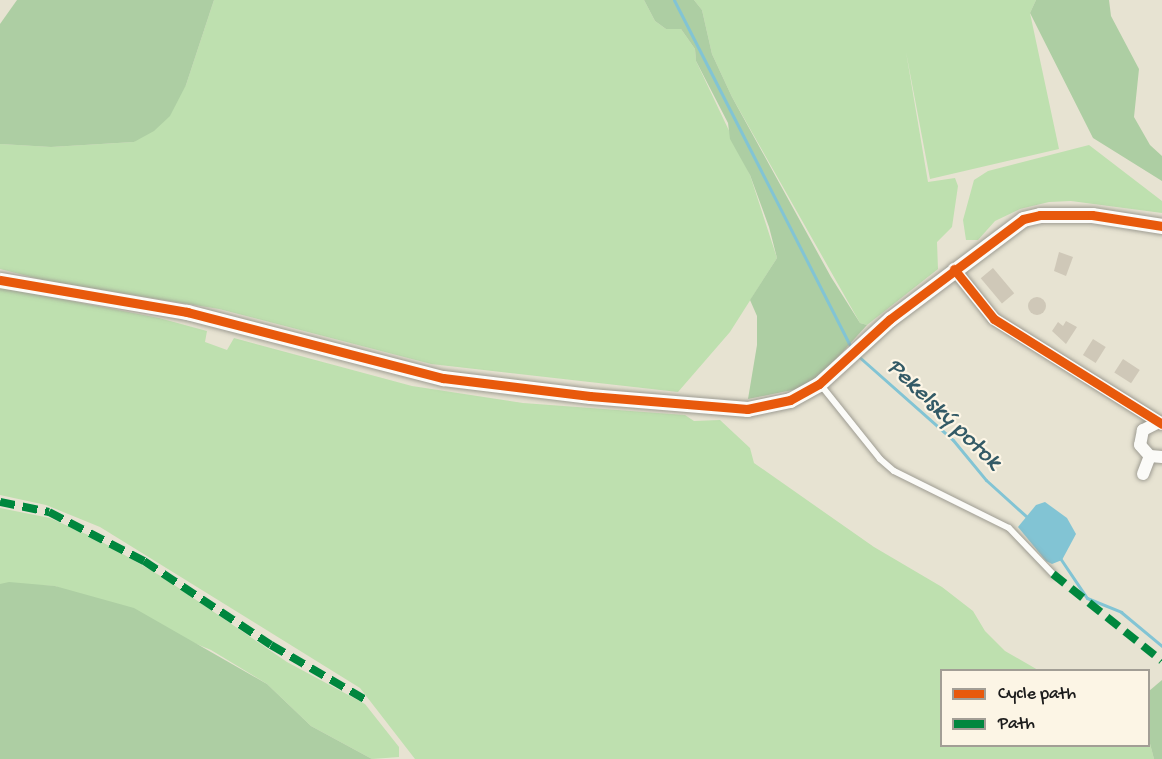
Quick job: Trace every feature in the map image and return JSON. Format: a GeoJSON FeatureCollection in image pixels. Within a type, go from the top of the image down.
{"type":"FeatureCollection","features":[{"type":"Feature","properties":{"kind":"street"},"geometry":{"type":"LineString","coordinates":[[0,280],[187,312],[425,374],[505,387],[736,409],[790,400],[819,384],[954,269],[1010,227],[1040,215],[1092,215],[1162,226]]}},
{"type":"Feature","properties":{"kind":"street"},"geometry":{"type":"LineString","coordinates":[[954,269],[994,319],[1159,424]]}},
{"type":"Feature","properties":{"kind":"street"},"geometry":{"type":"LineString","coordinates":[[1143,474],[1156,456],[1144,452],[1140,437],[1149,425],[1159,424]]}},
{"type":"Feature","properties":{"kind":"lane"},"geometry":{"type":"LineString","coordinates":[[819,384],[880,459],[894,471],[1009,528],[1053,574]]}},
{"type":"Feature","properties":{"kind":"green space"},"geometry":{"type":"Polygon","coordinates":[[[17,0],[214,0],[186,85],[170,116],[154,131],[134,142],[51,147],[0,144],[0,24],[17,0]]]}},
{"type":"Feature","properties":{"kind":"green space"},"geometry":{"type":"Polygon","coordinates":[[[214,0],[644,0],[655,21],[666,29],[681,29],[695,49],[696,61],[750,175],[777,258],[730,332],[678,392],[431,364],[219,309],[47,281],[0,269],[0,144],[51,147],[134,142],[186,85],[214,0]]]}},
{"type":"Feature","properties":{"kind":"green space"},"geometry":{"type":"Polygon","coordinates":[[[644,0],[694,0],[702,10],[712,54],[732,97],[831,277],[860,323],[867,325],[828,368],[802,388],[748,399],[757,345],[757,316],[750,300],[777,258],[769,227],[750,175],[730,139],[728,123],[696,61],[695,49],[681,29],[666,29],[655,21],[644,0]]]}},
{"type":"Feature","properties":{"kind":"green space"},"geometry":{"type":"Polygon","coordinates":[[[694,0],[1036,0],[1030,13],[1059,149],[930,179],[906,52],[928,182],[955,178],[958,186],[952,227],[937,242],[938,269],[867,325],[860,323],[732,97],[712,54],[702,10],[694,0]]]}},
{"type":"Feature","properties":{"kind":"green space"},"geometry":{"type":"Polygon","coordinates":[[[1036,0],[1109,0],[1111,16],[1139,69],[1134,117],[1150,145],[1162,156],[1162,181],[1093,138],[1030,13],[1036,0]]]}},
{"type":"Feature","properties":{"kind":"green space"},"geometry":{"type":"Polygon","coordinates":[[[1089,145],[1162,201],[1162,213],[1071,201],[1049,202],[1020,209],[995,221],[978,240],[966,240],[963,220],[974,180],[988,171],[1089,145]]]}},
{"type":"Feature","properties":{"kind":"green space"},"geometry":{"type":"Polygon","coordinates":[[[0,287],[159,318],[207,331],[205,342],[227,350],[234,338],[412,386],[523,403],[685,415],[694,421],[720,420],[750,448],[754,463],[874,547],[942,587],[973,611],[985,631],[1005,651],[1036,669],[940,669],[940,747],[1150,747],[1150,744],[1154,759],[415,759],[360,688],[100,527],[46,505],[0,495],[0,287]]]}},
{"type":"Feature","properties":{"kind":"green space"},"geometry":{"type":"Polygon","coordinates":[[[0,508],[50,518],[97,539],[164,578],[287,662],[365,704],[399,747],[399,757],[372,759],[311,726],[267,684],[211,650],[55,586],[0,584],[0,508]]]}},
{"type":"Feature","properties":{"kind":"green space"},"geometry":{"type":"Polygon","coordinates":[[[9,582],[55,586],[134,608],[267,684],[311,726],[372,759],[0,759],[0,584],[9,582]]]}},
{"type":"Feature","properties":{"kind":"green space"},"geometry":{"type":"Polygon","coordinates":[[[1162,680],[1162,759],[1154,759],[1150,744],[1150,690],[1162,680]]]}},
{"type":"Feature","properties":{"kind":"water"},"geometry":{"type":"Polygon","coordinates":[[[1045,502],[1067,518],[1076,534],[1062,560],[1052,564],[1046,561],[1018,527],[1036,505],[1045,502]]]}},
{"type":"Feature","properties":{"kind":"building"},"geometry":{"type":"Polygon","coordinates":[[[1059,252],[1073,257],[1066,276],[1054,271],[1059,252]]]}},
{"type":"Feature","properties":{"kind":"building"},"geometry":{"type":"Polygon","coordinates":[[[993,268],[1014,293],[1002,304],[981,278],[993,268]]]}},
{"type":"Feature","properties":{"kind":"building"},"geometry":{"type":"Polygon","coordinates":[[[1037,297],[1043,300],[1046,306],[1043,312],[1037,315],[1031,312],[1028,306],[1031,300],[1037,297]]]}},
{"type":"Feature","properties":{"kind":"building"},"geometry":{"type":"Polygon","coordinates":[[[1066,321],[1077,327],[1066,344],[1052,331],[1058,322],[1063,326],[1066,321]]]}},
{"type":"Feature","properties":{"kind":"building"},"geometry":{"type":"Polygon","coordinates":[[[1093,339],[1106,347],[1096,363],[1083,355],[1093,339]]]}},
{"type":"Feature","properties":{"kind":"building"},"geometry":{"type":"Polygon","coordinates":[[[1123,359],[1140,370],[1131,383],[1114,372],[1123,359]]]}},
{"type":"Feature","properties":{"kind":"waterway","name":"Pekelský potok"},"geometry":{"type":"LineString","coordinates":[[674,0],[851,348]]}},
{"type":"Feature","properties":{"kind":"waterway","name":"Pekelský potok"},"geometry":{"type":"LineString","coordinates":[[857,355],[953,440],[986,480],[1028,518]]}},
{"type":"Feature","properties":{"kind":"waterway","name":"Pekelský potok"},"geometry":{"type":"LineString","coordinates":[[1060,558],[1087,598],[1121,612],[1162,646]]}},
{"type":"Feature","properties":{"kind":"marked path"},"geometry":{"type":"LineString","coordinates":[[0,502],[49,512],[144,561],[271,645],[364,699]]}},
{"type":"Feature","properties":{"kind":"marked path"},"geometry":{"type":"LineString","coordinates":[[1053,574],[1162,661]]}},
{"type":"Feature","properties":{"kind":"cycle path"},"geometry":{"type":"LineString","coordinates":[[0,280],[187,312],[443,378],[590,396],[747,409],[790,400],[819,384],[890,319],[1023,219],[1040,215],[1092,215],[1162,226]]}},
{"type":"Feature","properties":{"kind":"cycle path"},"geometry":{"type":"LineString","coordinates":[[954,269],[994,319],[1162,424]]}}]}
